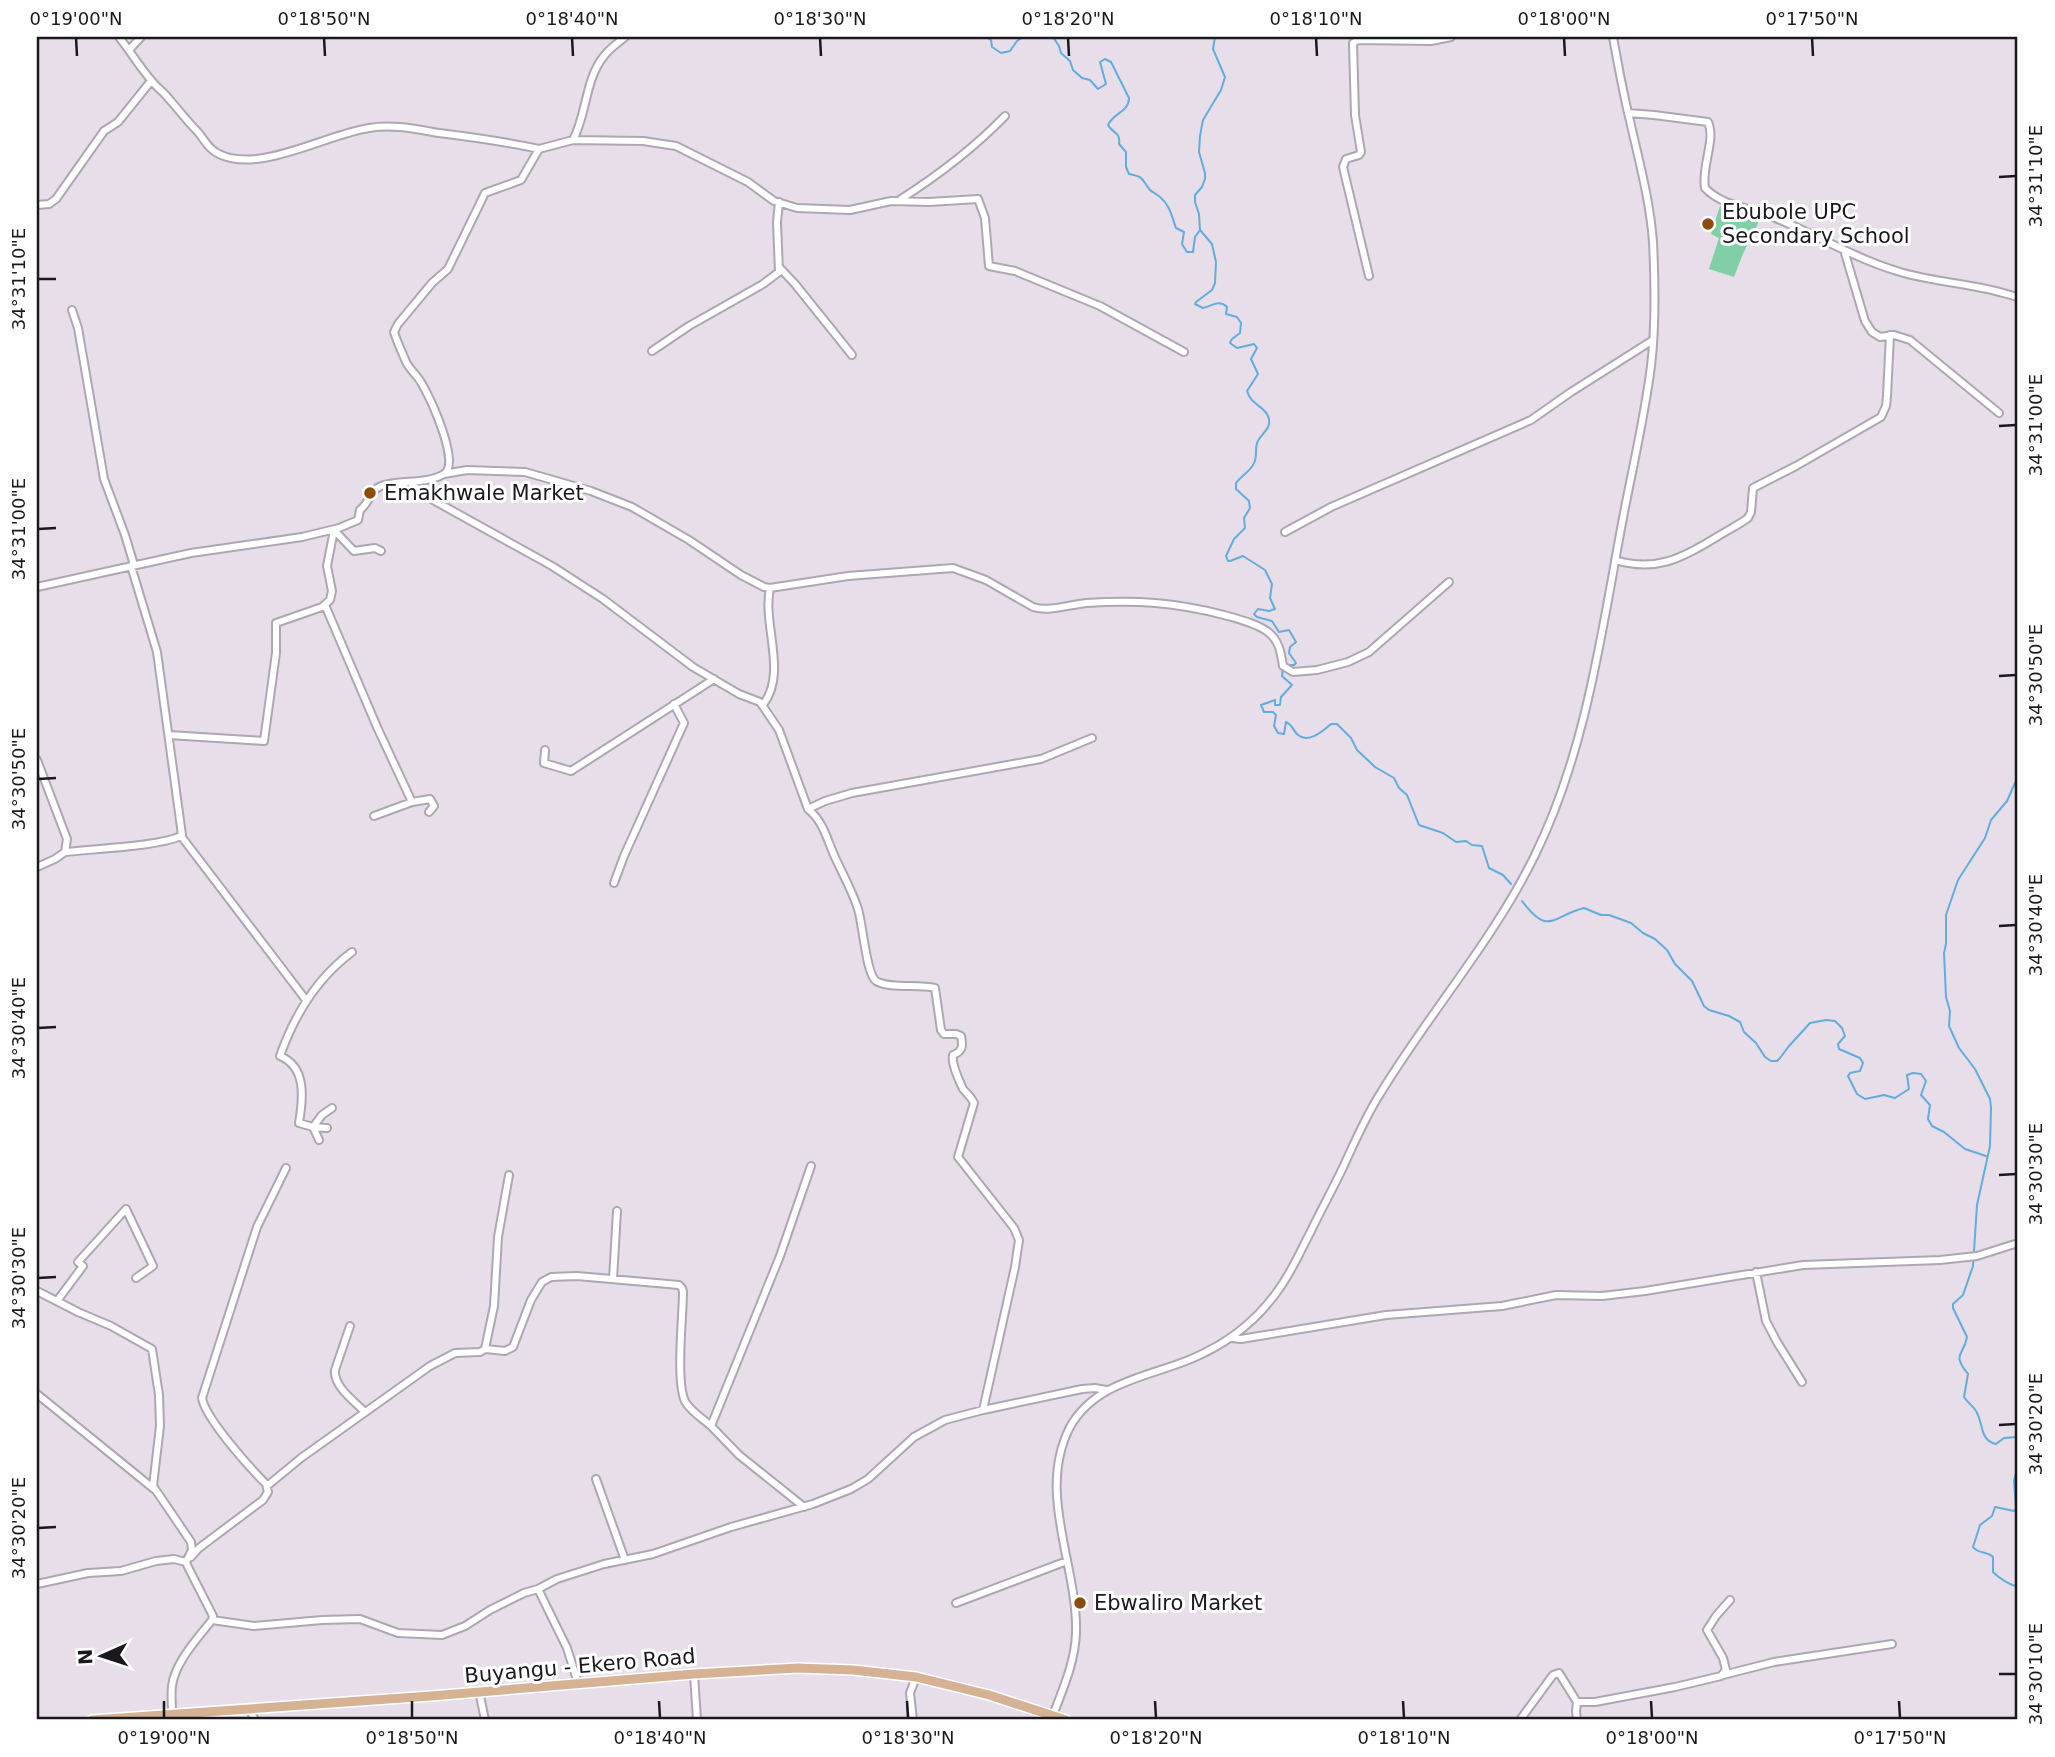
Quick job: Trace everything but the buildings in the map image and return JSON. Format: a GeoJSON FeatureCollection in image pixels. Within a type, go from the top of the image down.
{"type":"FeatureCollection","features":[{"type":"Feature","properties":{"kind":"main road","name":"Buyangu - Ekero Road"},"geometry":{"type":"LineString","coordinates":[[92,1720],[694,1674],[824,1668],[916,1678],[989,1695],[1066,1720]]}},
{"type":"Feature","properties":{"kind":"street"},"geometry":{"type":"LineString","coordinates":[[119,37],[151,81],[200,134],[205,144],[212,151],[226,157],[256,159],[274,156],[348,132],[393,126],[470,136],[539,149],[573,141],[643,141],[676,146],[721,167],[779,202],[811,210],[850,211],[881,202],[900,200],[929,202],[978,199],[985,218],[989,266],[1015,271],[1100,306],[1184,352]]}},
{"type":"Feature","properties":{"kind":"street"},"geometry":{"type":"LineString","coordinates":[[129,50],[141,37]]}},
{"type":"Feature","properties":{"kind":"street"},"geometry":{"type":"LineString","coordinates":[[573,141],[599,63],[604,55],[625,37]]}},
{"type":"Feature","properties":{"kind":"street"},"geometry":{"type":"LineString","coordinates":[[1369,276],[1343,167],[1346,159],[1359,155],[1360,152],[1355,115],[1353,43],[1358,40],[1431,41],[1451,37]]}},
{"type":"Feature","properties":{"kind":"street"},"geometry":{"type":"LineString","coordinates":[[1053,1715],[1068,1674],[1075,1643],[1076,1616],[1056,1483],[1059,1461],[1074,1421],[1090,1402],[1106,1390],[1190,1359],[1232,1338],[1247,1326],[1279,1289],[1374,1104],[1403,1057],[1503,914],[1538,850],[1559,804],[1591,686],[1649,380],[1653,340],[1654,271],[1649,209],[1613,37]]}},
{"type":"Feature","properties":{"kind":"street"},"geometry":{"type":"LineString","coordinates":[[37,205],[53,202],[104,131],[118,122],[151,81]]}},
{"type":"Feature","properties":{"kind":"street"},"geometry":{"type":"LineString","coordinates":[[1628,113],[1708,122],[1711,135],[1704,188],[1719,200],[1784,221],[1878,265],[1921,278],[2018,297]]}},
{"type":"Feature","properties":{"kind":"street"},"geometry":{"type":"LineString","coordinates":[[900,200],[947,169],[1005,116]]}},
{"type":"Feature","properties":{"kind":"street"},"geometry":{"type":"LineString","coordinates":[[444,474],[449,469],[450,462],[443,431],[420,380],[407,364],[394,331],[432,283],[449,269],[482,196],[489,190],[521,180],[539,149]]}},
{"type":"Feature","properties":{"kind":"street"},"geometry":{"type":"LineString","coordinates":[[652,351],[778,273],[779,202]]}},
{"type":"Feature","properties":{"kind":"street"},"geometry":{"type":"LineString","coordinates":[[1844,250],[1865,321],[1876,335],[1894,335],[1910,340],[1999,413]]}},
{"type":"Feature","properties":{"kind":"street"},"geometry":{"type":"LineString","coordinates":[[780,268],[852,355]]}},
{"type":"Feature","properties":{"kind":"street"},"geometry":{"type":"LineString","coordinates":[[72,310],[78,328],[104,479],[125,535],[157,652],[181,836],[306,1000]]}},
{"type":"Feature","properties":{"kind":"street"},"geometry":{"type":"LineString","coordinates":[[1615,560],[1638,565],[1661,563],[1676,560],[1692,552],[1748,518],[1753,488],[1881,417],[1887,396],[1890,335]]}},
{"type":"Feature","properties":{"kind":"street"},"geometry":{"type":"LineString","coordinates":[[1284,532],[1331,507],[1531,420],[1653,340]]}},
{"type":"Feature","properties":{"kind":"street"},"geometry":{"type":"LineString","coordinates":[[37,587],[191,553],[334,530],[358,520],[360,510],[365,507],[375,489],[392,483],[411,482],[467,470],[525,472],[632,507],[690,540],[740,575],[764,587],[848,576],[953,568],[986,579],[1041,609],[1086,603],[1156,602],[1185,605],[1231,617],[1269,633],[1280,649],[1283,666],[1288,671],[1298,673],[1348,662],[1369,652],[1449,582]]}},
{"type":"Feature","properties":{"kind":"street"},"geometry":{"type":"LineString","coordinates":[[411,482],[424,495],[552,566],[693,667],[739,694],[760,702],[779,730],[808,809],[814,813],[826,833],[857,905],[868,966],[873,978],[891,986],[934,988],[941,1030],[944,1034],[961,1036],[963,1046],[960,1052],[953,1055],[951,1062],[964,1091],[971,1096],[974,1103],[958,1157],[1014,1228],[1019,1240],[983,1410]]}},
{"type":"Feature","properties":{"kind":"street"},"geometry":{"type":"LineString","coordinates":[[334,530],[354,551],[375,548],[381,551]]}},
{"type":"Feature","properties":{"kind":"street"},"geometry":{"type":"LineString","coordinates":[[169,735],[264,740],[276,653],[276,624],[326,605],[332,594],[327,566],[334,530]]}},
{"type":"Feature","properties":{"kind":"street"},"geometry":{"type":"LineString","coordinates":[[763,705],[771,691],[773,678],[769,605],[771,588]]}},
{"type":"Feature","properties":{"kind":"street"},"geometry":{"type":"LineString","coordinates":[[326,605],[412,802]]}},
{"type":"Feature","properties":{"kind":"street"},"geometry":{"type":"LineString","coordinates":[[545,750],[544,764],[571,771],[714,679]]}},
{"type":"Feature","properties":{"kind":"street"},"geometry":{"type":"LineString","coordinates":[[614,883],[684,723],[674,704]]}},
{"type":"Feature","properties":{"kind":"street"},"geometry":{"type":"LineString","coordinates":[[808,809],[852,793],[1041,759],[1092,738]]}},
{"type":"Feature","properties":{"kind":"street"},"geometry":{"type":"LineString","coordinates":[[37,760],[68,839],[65,852]]}},
{"type":"Feature","properties":{"kind":"street"},"geometry":{"type":"LineString","coordinates":[[374,816],[412,802],[430,799],[434,806],[429,812]]}},
{"type":"Feature","properties":{"kind":"street"},"geometry":{"type":"LineString","coordinates":[[37,867],[65,852],[150,844],[181,836]]}},
{"type":"Feature","properties":{"kind":"street"},"geometry":{"type":"LineString","coordinates":[[327,1128],[299,1123],[303,1097],[301,1082],[286,1058],[280,1056],[285,1040],[306,1000],[332,968],[352,952]]}},
{"type":"Feature","properties":{"kind":"street"},"geometry":{"type":"LineString","coordinates":[[313,1127],[322,1115],[332,1108]]}},
{"type":"Feature","properties":{"kind":"street"},"geometry":{"type":"LineString","coordinates":[[313,1127],[319,1140]]}},
{"type":"Feature","properties":{"kind":"street"},"geometry":{"type":"LineString","coordinates":[[710,1426],[780,1256],[811,1166]]}},
{"type":"Feature","properties":{"kind":"street"},"geometry":{"type":"LineString","coordinates":[[186,1562],[199,1548],[263,1500],[268,1492],[267,1486],[217,1425],[203,1405],[202,1398],[257,1227],[286,1168]]}},
{"type":"Feature","properties":{"kind":"street"},"geometry":{"type":"LineString","coordinates":[[486,1349],[494,1306],[498,1237],[509,1175]]}},
{"type":"Feature","properties":{"kind":"street"},"geometry":{"type":"LineString","coordinates":[[57,1301],[83,1266],[78,1262],[126,1209],[153,1266],[136,1278]]}},
{"type":"Feature","properties":{"kind":"street"},"geometry":{"type":"LineString","coordinates":[[613,1279],[617,1211]]}},
{"type":"Feature","properties":{"kind":"street"},"geometry":{"type":"LineString","coordinates":[[1232,1338],[1241,1339],[1386,1315],[1502,1306],[1556,1295],[1602,1296],[1626,1293],[1803,1265],[1973,1257],[2018,1243]]}},
{"type":"Feature","properties":{"kind":"street"},"geometry":{"type":"LineString","coordinates":[[1756,1272],[1766,1321],[1802,1382]]}},
{"type":"Feature","properties":{"kind":"street"},"geometry":{"type":"LineString","coordinates":[[267,1486],[301,1458],[444,1357],[456,1352],[486,1349],[505,1351],[513,1347],[531,1300],[547,1279],[566,1275],[672,1284],[682,1288],[681,1377],[683,1396],[688,1406],[739,1455],[804,1507]]}},
{"type":"Feature","properties":{"kind":"street"},"geometry":{"type":"LineString","coordinates":[[37,1291],[152,1349],[159,1395],[160,1426],[154,1489]]}},
{"type":"Feature","properties":{"kind":"street"},"geometry":{"type":"LineString","coordinates":[[350,1326],[335,1377],[365,1412]]}},
{"type":"Feature","properties":{"kind":"street"},"geometry":{"type":"LineString","coordinates":[[212,1620],[254,1626],[322,1619],[359,1619],[398,1633],[442,1635],[557,1579],[604,1564],[653,1555],[731,1527],[804,1507],[860,1485],[900,1448],[937,1423],[983,1410],[1082,1389],[1106,1390]]}},
{"type":"Feature","properties":{"kind":"street"},"geometry":{"type":"LineString","coordinates":[[37,1394],[154,1489],[192,1545],[192,1552],[186,1562]]}},
{"type":"Feature","properties":{"kind":"street"},"geometry":{"type":"LineString","coordinates":[[596,1479],[625,1560]]}},
{"type":"Feature","properties":{"kind":"street"},"geometry":{"type":"LineString","coordinates":[[37,1584],[88,1573],[121,1571],[156,1561],[174,1559],[186,1562]]}},
{"type":"Feature","properties":{"kind":"street"},"geometry":{"type":"LineString","coordinates":[[956,1603],[1067,1561]]}},
{"type":"Feature","properties":{"kind":"street"},"geometry":{"type":"LineString","coordinates":[[170,1716],[174,1677],[212,1620],[212,1613],[186,1562]]}},
{"type":"Feature","properties":{"kind":"street"},"geometry":{"type":"LineString","coordinates":[[538,1589],[567,1648],[578,1683]]}},
{"type":"Feature","properties":{"kind":"street"},"geometry":{"type":"LineString","coordinates":[[1723,1675],[1726,1670],[1725,1663],[1707,1630],[1730,1601]]}},
{"type":"Feature","properties":{"kind":"street"},"geometry":{"type":"LineString","coordinates":[[1577,1702],[1595,1702],[1675,1688],[1773,1662],[1892,1644]]}},
{"type":"Feature","properties":{"kind":"street"},"geometry":{"type":"LineString","coordinates":[[1520,1720],[1555,1674],[1559,1673],[1577,1702],[1577,1720]]}},
{"type":"Feature","properties":{"kind":"street"},"geometry":{"type":"LineString","coordinates":[[694,1674],[697,1720]]}},
{"type":"Feature","properties":{"kind":"street"},"geometry":{"type":"LineString","coordinates":[[913,1720],[910,1693],[916,1678]]}},
{"type":"Feature","properties":{"kind":"street"},"geometry":{"type":"LineString","coordinates":[[479,1691],[485,1720]]}},
{"type":"Feature","properties":{"kind":"street"},"geometry":{"type":"LineString","coordinates":[[250,1709],[255,1720]]}},
{"type":"Feature","properties":{"kind":"green space"},"geometry":{"type":"Polygon","coordinates":[[[1720,206],[1760,219],[1734,277],[1709,269],[1719,238],[1711,234],[1720,206]]]}},
{"type":"Feature","properties":{"kind":"waterway"},"geometry":{"type":"LineString","coordinates":[[986,37],[991,40],[992,47],[1001,53],[1010,51],[1023,37]]}},
{"type":"Feature","properties":{"kind":"waterway"},"geometry":{"type":"LineString","coordinates":[[1053,37],[1073,70],[1082,78],[1090,80],[1098,89],[1106,84],[1100,62],[1105,59],[1111,62],[1129,98],[1124,110],[1108,125],[1126,152],[1129,174],[1140,177],[1166,204],[1176,228],[1184,232],[1182,244],[1187,252],[1193,252],[1195,237],[1200,230]]}},
{"type":"Feature","properties":{"kind":"waterway"},"geometry":{"type":"LineString","coordinates":[[1215,37],[1213,49],[1225,77],[1221,90],[1203,120],[1199,152],[1205,179],[1195,195],[1200,230],[1212,244],[1216,262],[1215,283],[1212,290],[1195,304],[1203,308],[1218,303],[1227,307],[1226,314],[1237,317],[1241,323],[1240,333],[1230,343],[1237,348],[1254,344],[1257,348],[1251,359],[1258,374],[1247,391],[1251,399],[1266,413],[1269,423],[1257,444],[1253,466],[1236,483],[1236,489],[1249,501],[1250,508],[1244,518],[1245,528],[1234,539],[1226,556],[1228,561],[1243,556],[1265,570],[1272,584],[1270,598],[1275,609],[1258,609],[1254,614],[1272,621],[1279,632],[1289,630],[1296,642],[1290,647],[1289,653],[1296,663],[1287,665]]}},
{"type":"Feature","properties":{"kind":"waterway"},"geometry":{"type":"LineString","coordinates":[[1283,669],[1282,676],[1292,685],[1281,697],[1280,705],[1275,705],[1275,700],[1261,705],[1264,712],[1273,712],[1276,715],[1274,726],[1278,733],[1284,734],[1286,722],[1298,735],[1307,738],[1331,724],[1337,724],[1351,738],[1357,750],[1375,767],[1394,778],[1399,788],[1407,795],[1419,825],[1443,833],[1456,842],[1466,841],[1482,846],[1489,868],[1503,875],[1511,884]]}},
{"type":"Feature","properties":{"kind":"waterway"},"geometry":{"type":"LineString","coordinates":[[2018,776],[2007,801],[1991,820],[1985,838],[1958,880],[1946,915],[1944,953],[1949,1026],[1959,1048],[1975,1069],[1990,1099],[1991,1107],[1990,1146],[1977,1205],[1973,1266],[1963,1295],[1953,1304],[1967,1337],[1959,1358],[1968,1374],[1964,1397],[1976,1411],[1984,1435],[1991,1442],[1996,1444],[2004,1438],[2018,1437]]}},
{"type":"Feature","properties":{"kind":"waterway"},"geometry":{"type":"LineString","coordinates":[[1522,901],[1531,912],[1545,921],[1584,908],[1631,923],[1667,950],[1675,964],[1692,981],[1704,1006],[1740,1022],[1744,1032],[1771,1061],[1777,1061],[1810,1023],[1835,1021],[1845,1036],[1838,1044],[1839,1049],[1860,1058],[1863,1063],[1860,1071],[1848,1076],[1857,1094],[1865,1099],[1884,1095],[1895,1098],[1909,1089],[1907,1075],[1921,1074],[1926,1081],[1921,1095],[1930,1105],[1928,1119],[1932,1126],[1965,1149],[1986,1156]]}},
{"type":"Feature","properties":{"kind":"waterway"},"geometry":{"type":"LineString","coordinates":[[2018,1464],[2014,1481],[2016,1508],[2014,1511],[1995,1507],[1992,1516],[1980,1525],[1973,1547],[1993,1557],[1995,1574],[2018,1586]]}},
{"type":"Feature","properties":{"kind":"place","name":"Ebubole UPC Secondary School"},"geometry":{"type":"Point","coordinates":[1708,224]}},
{"type":"Feature","properties":{"kind":"place","name":"Emakhwale Market"},"geometry":{"type":"Point","coordinates":[370,493]}},
{"type":"Feature","properties":{"kind":"place","name":"Ebwaliro Market"},"geometry":{"type":"Point","coordinates":[1080,1603]}}]}
